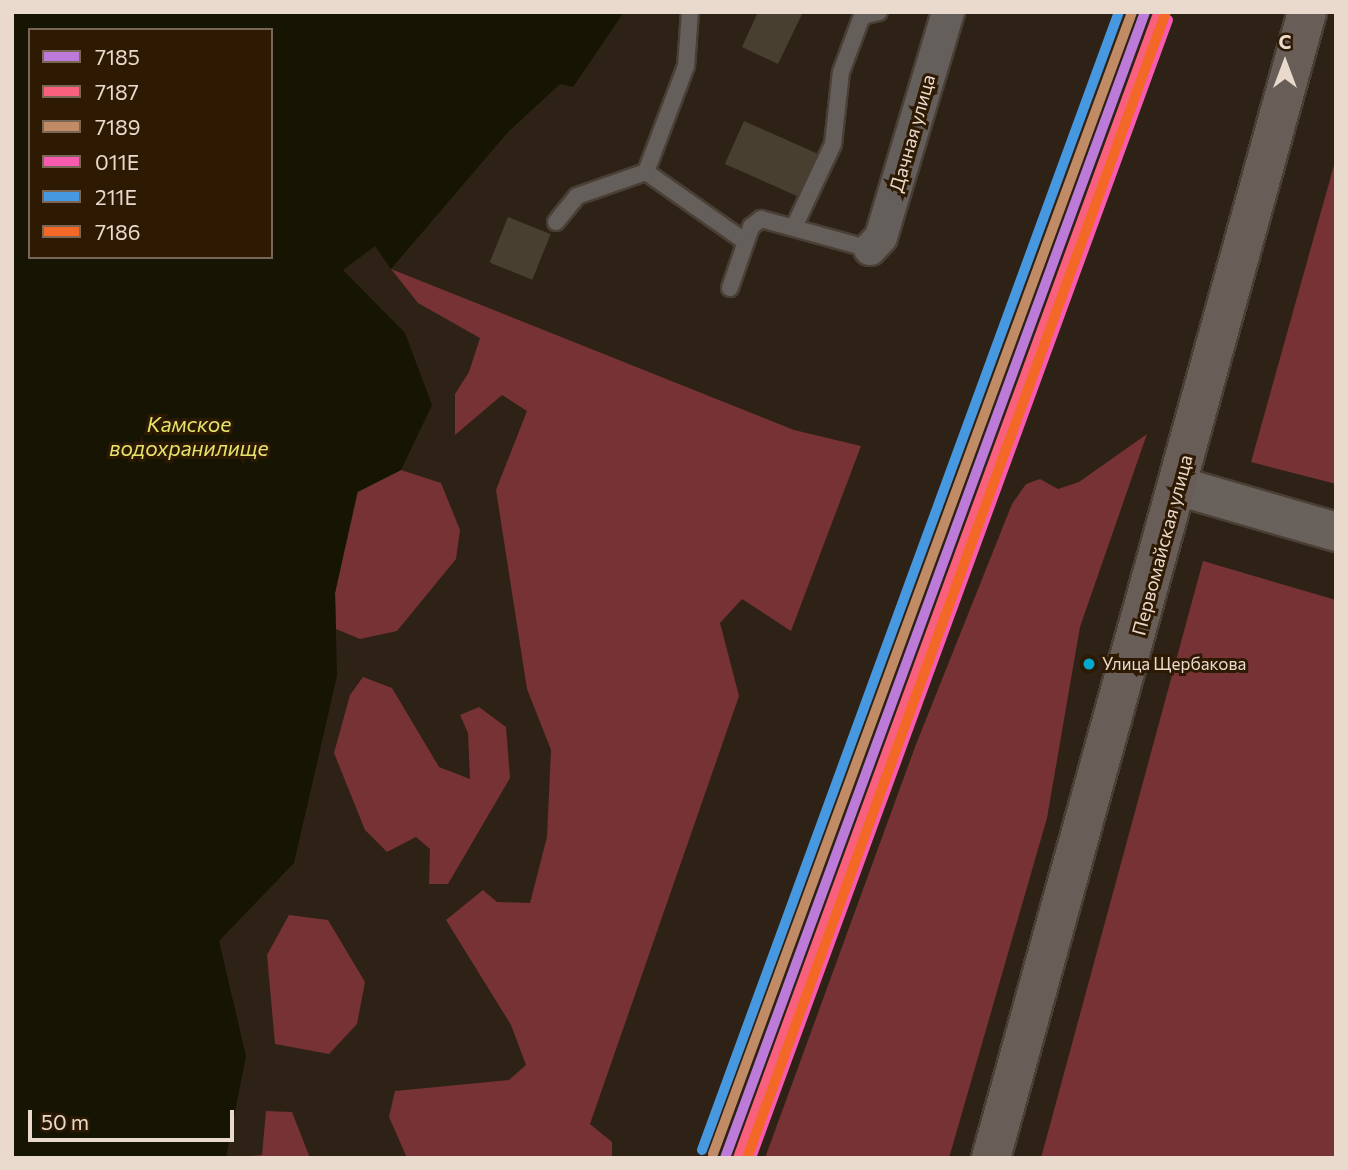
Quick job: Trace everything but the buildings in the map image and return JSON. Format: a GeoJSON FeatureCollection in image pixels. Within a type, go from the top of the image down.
{"type":"FeatureCollection","features":[{"type":"Feature","properties":{"kind":"main road","name":"Первомайская улица"},"geometry":{"type":"LineString","coordinates":[[991,1158],[1307,12]]}},
{"type":"Feature","properties":{"kind":"street","name":"Дачная улица"},"geometry":{"type":"LineString","coordinates":[[870,249],[881,237],[948,12]]}},
{"type":"Feature","properties":{"kind":"street"},"geometry":{"type":"LineString","coordinates":[[1178,486],[1336,532]]}},
{"type":"Feature","properties":{"kind":"lane"},"geometry":{"type":"LineString","coordinates":[[646,172],[686,66],[690,12]]}},
{"type":"Feature","properties":{"kind":"lane"},"geometry":{"type":"LineString","coordinates":[[794,227],[833,144],[841,72],[858,14],[879,12]]}},
{"type":"Feature","properties":{"kind":"lane"},"geometry":{"type":"LineString","coordinates":[[556,222],[577,196],[646,172]]}},
{"type":"Feature","properties":{"kind":"lane"},"geometry":{"type":"LineString","coordinates":[[646,172],[746,242]]}},
{"type":"Feature","properties":{"kind":"lane"},"geometry":{"type":"LineString","coordinates":[[730,288],[751,227],[761,219],[870,249]]}},
{"type":"Feature","properties":{"kind":"shaded area"},"geometry":{"type":"Polygon","coordinates":[[[1336,158],[1336,484],[1251,462],[1336,158]]]}},
{"type":"Feature","properties":{"kind":"shaded area"},"geometry":{"type":"Polygon","coordinates":[[[391,269],[794,430],[861,446],[791,631],[742,599],[720,623],[739,696],[590,1124],[612,1142],[612,1158],[407,1158],[389,1117],[395,1091],[509,1080],[526,1065],[511,1025],[446,920],[483,890],[497,902],[530,903],[547,837],[551,750],[527,689],[496,490],[527,411],[502,395],[455,435],[455,394],[469,372],[480,338],[418,303],[391,269]]]}},
{"type":"Feature","properties":{"kind":"shaded area"},"geometry":{"type":"Polygon","coordinates":[[[1147,434],[1080,627],[1047,818],[949,1158],[765,1158],[915,747],[1012,504],[1026,484],[1040,479],[1058,489],[1079,482],[1147,434]]]}},
{"type":"Feature","properties":{"kind":"shaded area"},"geometry":{"type":"Polygon","coordinates":[[[401,470],[441,483],[460,530],[456,559],[397,631],[360,639],[336,629],[335,593],[358,492],[401,470]]]}},
{"type":"Feature","properties":{"kind":"shaded area"},"geometry":{"type":"Polygon","coordinates":[[[1203,561],[1336,600],[1336,1158],[1041,1158],[1203,561]]]}},
{"type":"Feature","properties":{"kind":"shaded area"},"geometry":{"type":"Polygon","coordinates":[[[363,677],[392,688],[439,767],[470,779],[468,733],[460,715],[479,707],[506,727],[510,778],[448,884],[429,884],[430,849],[416,837],[387,852],[365,830],[334,753],[350,695],[363,677]]]}},
{"type":"Feature","properties":{"kind":"shaded area"},"geometry":{"type":"Polygon","coordinates":[[[289,915],[328,920],[365,982],[357,1024],[329,1054],[275,1044],[267,955],[289,915]]]}},
{"type":"Feature","properties":{"kind":"shaded area"},"geometry":{"type":"Polygon","coordinates":[[[266,1111],[292,1112],[310,1158],[226,1158],[262,1155],[266,1111]]]}},
{"type":"Feature","properties":{"kind":"water","name":"Камское водохранилище"},"geometry":{"type":"Polygon","coordinates":[[[12,12],[624,12],[573,87],[560,84],[508,132],[391,269],[375,246],[343,270],[405,333],[432,405],[401,470],[357,492],[335,593],[337,676],[294,863],[219,941],[246,1056],[226,1158],[12,1158],[12,12]]]}},
{"type":"Feature","properties":{"kind":"transit line","name":"211Е"},"geometry":{"type":"LineString","coordinates":[[702,1150],[1119,12]]}},
{"type":"Feature","properties":{"kind":"transit line","name":"7189"},"geometry":{"type":"LineString","coordinates":[[713,1154],[1132,12]]}},
{"type":"Feature","properties":{"kind":"transit line","name":"7185"},"geometry":{"type":"LineString","coordinates":[[725,1158],[1145,12]]}},
{"type":"Feature","properties":{"kind":"transit line","name":"7186"},"geometry":{"type":"LineString","coordinates":[[747,1158],[1166,12]]}},
{"type":"Feature","properties":{"kind":"transit line","name":"7187"},"geometry":{"type":"LineString","coordinates":[[738,1158],[1157,16]]}},
{"type":"Feature","properties":{"kind":"transit line","name":"011Е"},"geometry":{"type":"LineString","coordinates":[[751,1158],[1168,20]]}},
{"type":"Feature","properties":{"kind":"place","name":"Улица Щербакова"},"geometry":{"type":"Point","coordinates":[1089,664]}}]}
